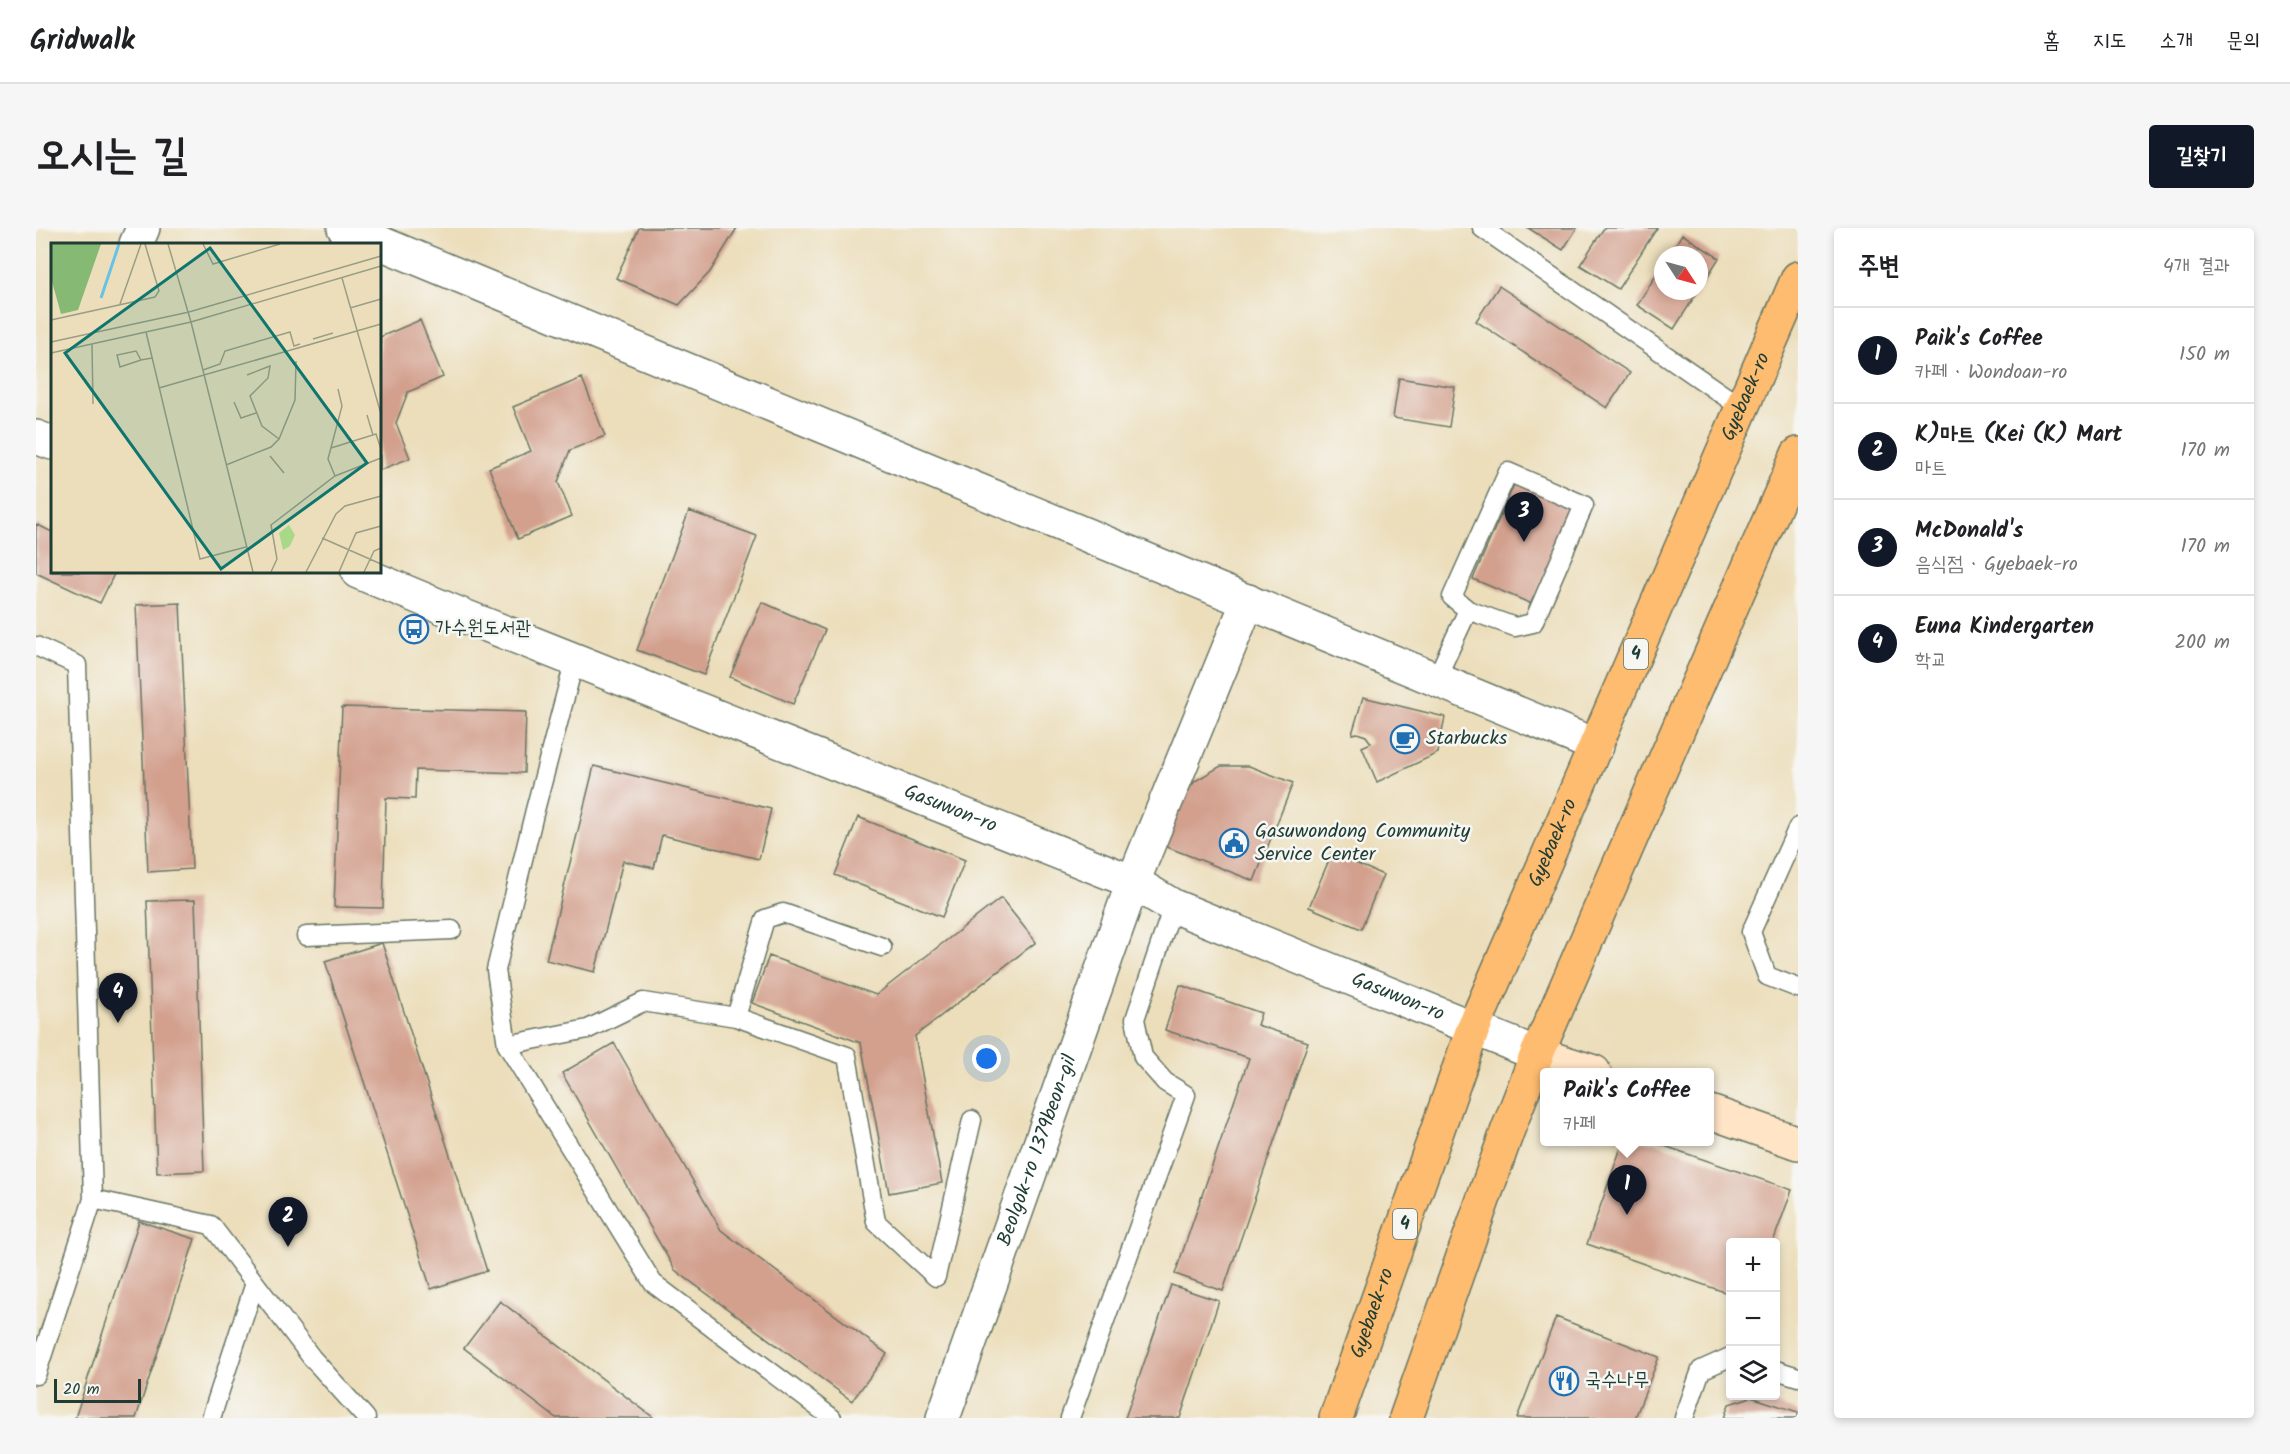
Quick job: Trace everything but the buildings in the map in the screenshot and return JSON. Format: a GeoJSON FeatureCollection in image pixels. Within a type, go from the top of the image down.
{"type":"FeatureCollection","features":[{"type":"Feature","properties":{"kind":"main road","name":"Gyebaek-ro"},"geometry":{"type":"LineString","coordinates":[[1336,1418],[1473,1029],[1798,278]]}},
{"type":"Feature","properties":{"kind":"main road"},"geometry":{"type":"LineString","coordinates":[[1406,1418],[1507,1132],[1538,1054],[1798,454]]}},
{"type":"Feature","properties":{"kind":"street"},"geometry":{"type":"LineString","coordinates":[[136,243],[143,228]]}},
{"type":"Feature","properties":{"kind":"street"},"geometry":{"type":"LineString","coordinates":[[344,228],[380,243]]}},
{"type":"Feature","properties":{"kind":"street"},"geometry":{"type":"LineString","coordinates":[[381,243],[1597,746]]}},
{"type":"Feature","properties":{"kind":"street"},"geometry":{"type":"LineString","coordinates":[[36,436],[51,443]]}},
{"type":"Feature","properties":{"kind":"street","name":"Gasuwon-ro"},"geometry":{"type":"LineString","coordinates":[[360,573],[1133,882],[1173,906],[1538,1054]]}},
{"type":"Feature","properties":{"kind":"street","name":"Beolgok-ro 1379beon-gil"},"geometry":{"type":"LineString","coordinates":[[943,1418],[1133,882],[1248,602]]}},
{"type":"Feature","properties":{"kind":"street"},"geometry":{"type":"LineString","coordinates":[[1538,1054],[1582,1068]]}},
{"type":"Feature","properties":{"kind":"street"},"geometry":{"type":"LineString","coordinates":[[1714,1113],[1798,1143]]}},
{"type":"Feature","properties":{"kind":"lane"},"geometry":{"type":"LineString","coordinates":[[1482,228],[1742,408]]}},
{"type":"Feature","properties":{"kind":"lane"},"geometry":{"type":"LineString","coordinates":[[1508,472],[1584,505],[1533,623],[1515,627],[1468,610],[1452,597],[1508,472]]}},
{"type":"Feature","properties":{"kind":"lane"},"geometry":{"type":"LineString","coordinates":[[1436,679],[1468,610]]}},
{"type":"Feature","properties":{"kind":"lane"},"geometry":{"type":"LineString","coordinates":[[36,646],[77,665],[93,1199],[36,1375]]}},
{"type":"Feature","properties":{"kind":"lane"},"geometry":{"type":"LineString","coordinates":[[575,659],[496,970],[507,1045],[653,1283],[832,1418]]}},
{"type":"Feature","properties":{"kind":"lane"},"geometry":{"type":"LineString","coordinates":[[1798,827],[1751,932],[1767,976],[1798,988]]}},
{"type":"Feature","properties":{"kind":"lane"},"geometry":{"type":"LineString","coordinates":[[1070,1418],[1186,1095],[1166,1082],[1143,1057],[1135,1019],[1173,906]]}},
{"type":"Feature","properties":{"kind":"lane"},"geometry":{"type":"LineString","coordinates":[[736,1017],[765,919],[783,913],[882,947]]}},
{"type":"Feature","properties":{"kind":"lane"},"geometry":{"type":"LineString","coordinates":[[306,936],[452,930]]}},
{"type":"Feature","properties":{"kind":"lane"},"geometry":{"type":"LineString","coordinates":[[507,1045],[588,1029],[643,1002],[736,1017],[848,1056],[876,1222],[936,1277],[972,1120]]}},
{"type":"Feature","properties":{"kind":"lane"},"geometry":{"type":"LineString","coordinates":[[93,1199],[211,1225],[312,1358],[366,1418]]}},
{"type":"Feature","properties":{"kind":"lane"},"geometry":{"type":"LineString","coordinates":[[211,1418],[255,1283]]}},
{"type":"Feature","properties":{"kind":"lane"},"geometry":{"type":"LineString","coordinates":[[1684,1418],[1701,1370],[1726,1359]]}},
{"type":"Feature","properties":{"kind":"lane"},"geometry":{"type":"LineString","coordinates":[[1780,1371],[1798,1377]]}},
{"type":"Feature","properties":{"kind":"place","name":"McDonald's"},"geometry":{"type":"Point","coordinates":[1524,542]}},
{"type":"Feature","properties":{"kind":"place","name":"가수원도서관"},"geometry":{"type":"Point","coordinates":[414,629]}},
{"type":"Feature","properties":{"kind":"place","name":"Starbucks"},"geometry":{"type":"Point","coordinates":[1405,739]}},
{"type":"Feature","properties":{"kind":"place","name":"Gasuwondong Community Service Center"},"geometry":{"type":"Point","coordinates":[1234,843]}},
{"type":"Feature","properties":{"kind":"place","name":"Euna Kindergarten"},"geometry":{"type":"Point","coordinates":[118,1023]}},
{"type":"Feature","properties":{"kind":"place","name":"Paik's Coffee"},"geometry":{"type":"Point","coordinates":[1627,1215]}},
{"type":"Feature","properties":{"kind":"place","name":"K)마트 (Kei (K) Mart"},"geometry":{"type":"Point","coordinates":[288,1247]}},
{"type":"Feature","properties":{"kind":"place","name":"국수나무"},"geometry":{"type":"Point","coordinates":[1564,1381]}}]}
